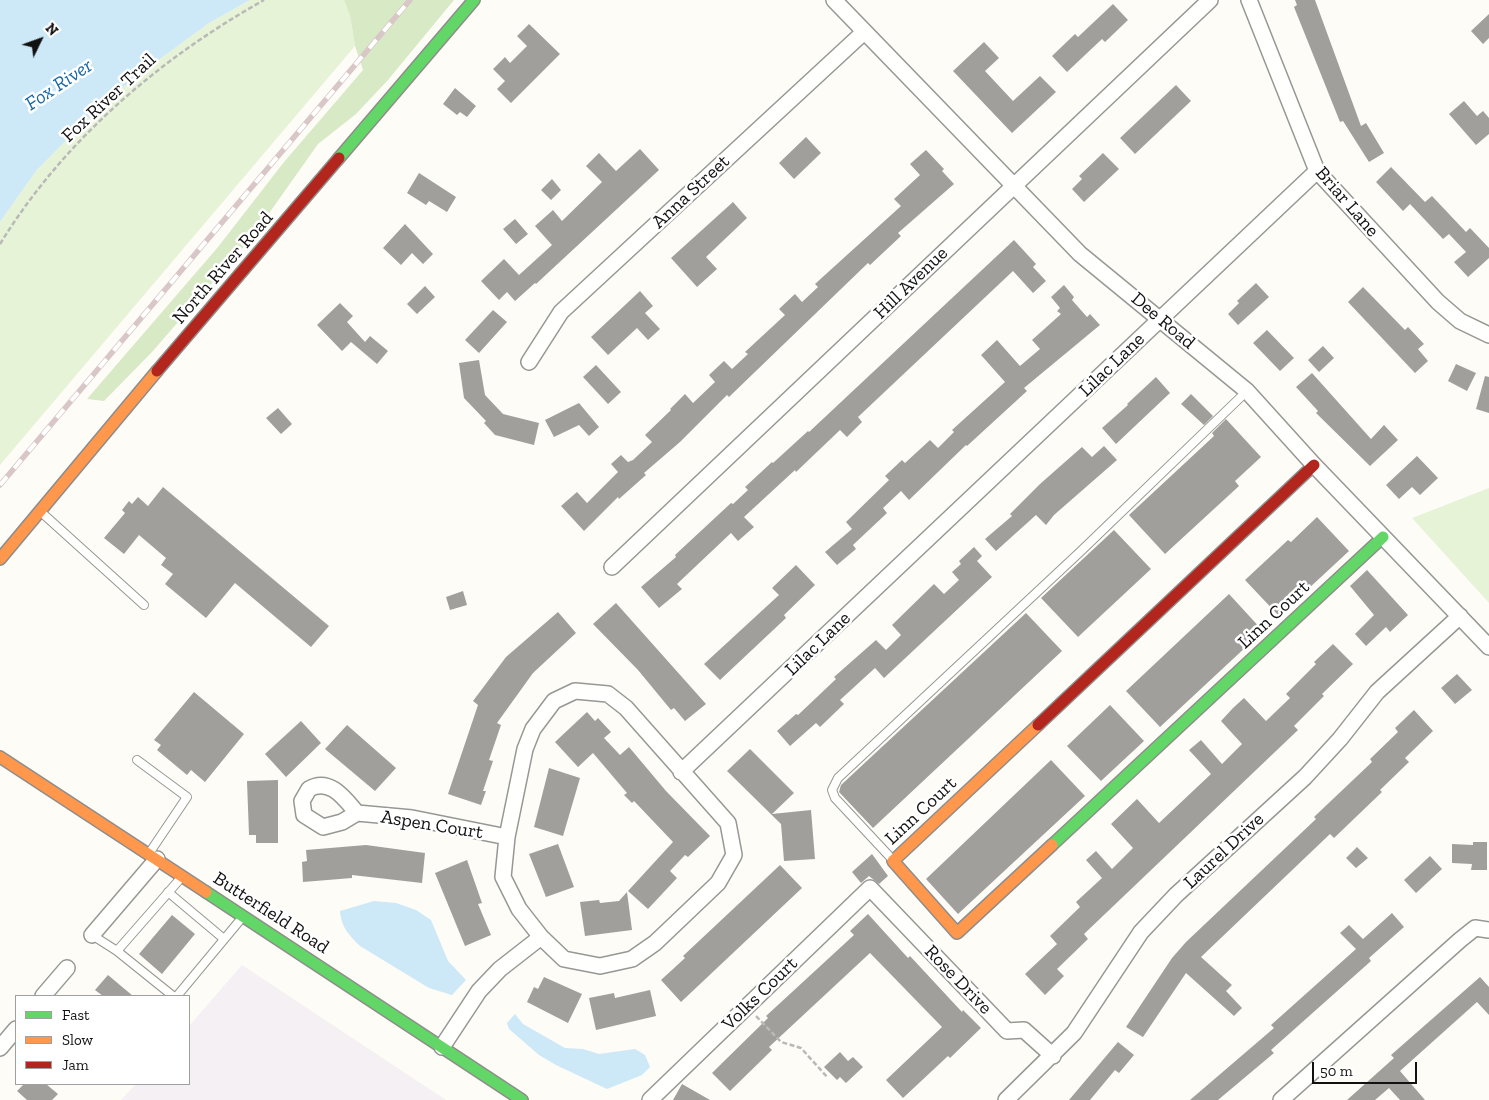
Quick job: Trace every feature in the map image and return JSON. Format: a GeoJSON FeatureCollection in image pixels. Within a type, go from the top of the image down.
{"type":"FeatureCollection","features":[{"type":"Feature","properties":{"kind":"main road","name":"North River Road"},"geometry":{"type":"LineString","coordinates":[[0,559],[474,0]]}},
{"type":"Feature","properties":{"kind":"main road","name":"Linn Court"},"geometry":{"type":"LineString","coordinates":[[1314,465],[893,861],[957,933],[1383,536]]}},
{"type":"Feature","properties":{"kind":"main road","name":"Butterfield Road"},"geometry":{"type":"LineString","coordinates":[[0,757],[522,1100]]}},
{"type":"Feature","properties":{"kind":"street","name":"Dee Road"},"geometry":{"type":"LineString","coordinates":[[834,0],[1080,254],[1247,391],[1314,465],[1489,647]]}},
{"type":"Feature","properties":{"kind":"street","name":"Hill Avenue"},"geometry":{"type":"LineString","coordinates":[[612,568],[1210,0]]}},
{"type":"Feature","properties":{"kind":"street","name":"Briar Lane"},"geometry":{"type":"LineString","coordinates":[[1249,0],[1317,171],[1438,302],[1460,321],[1489,335]]}},
{"type":"Feature","properties":{"kind":"street","name":"Anna Street"},"geometry":{"type":"LineString","coordinates":[[529,362],[561,312],[864,32]]}},
{"type":"Feature","properties":{"kind":"street","name":"Lilac Lane"},"geometry":{"type":"LineString","coordinates":[[681,772],[1317,171]]}},
{"type":"Feature","properties":{"kind":"street","name":"Laurel Drive"},"geometry":{"type":"LineString","coordinates":[[1006,1100],[1053,1056],[1074,1033],[1141,932],[1176,896],[1305,776],[1340,739],[1378,692],[1460,616]]}},
{"type":"Feature","properties":{"kind":"street"},"geometry":{"type":"LineString","coordinates":[[575,691],[608,694],[626,708],[681,772],[728,823],[734,855],[718,883],[655,943],[632,959],[600,966],[564,959],[541,937],[519,909],[503,876],[506,837],[525,749],[533,729],[554,701],[575,691]]}},
{"type":"Feature","properties":{"kind":"street","name":"Aspen Court"},"geometry":{"type":"LineString","coordinates":[[357,813],[412,818],[506,837]]}},
{"type":"Feature","properties":{"kind":"street"},"geometry":{"type":"LineString","coordinates":[[92,936],[153,856]]}},
{"type":"Feature","properties":{"kind":"street","name":"Rose Drive"},"geometry":{"type":"LineString","coordinates":[[870,888],[1007,1031],[1024,1030],[1053,1056]]}},
{"type":"Feature","properties":{"kind":"street","name":"Volks Court"},"geometry":{"type":"LineString","coordinates":[[650,1100],[870,888]]}},
{"type":"Feature","properties":{"kind":"street"},"geometry":{"type":"LineString","coordinates":[[1281,1100],[1460,940],[1475,928],[1489,930]]}},
{"type":"Feature","properties":{"kind":"street"},"geometry":{"type":"LineString","coordinates":[[442,1047],[480,991],[500,969],[541,937]]}},
{"type":"Feature","properties":{"kind":"street"},"geometry":{"type":"LineString","coordinates":[[44,995],[67,968]]}},
{"type":"Feature","properties":{"kind":"street"},"geometry":{"type":"LineString","coordinates":[[0,1048],[15,1030]]}},
{"type":"Feature","properties":{"kind":"lane"},"geometry":{"type":"LineString","coordinates":[[893,861],[835,798],[832,790],[838,778],[1247,391]]}},
{"type":"Feature","properties":{"kind":"lane"},"geometry":{"type":"LineString","coordinates":[[39,511],[144,604]]}},
{"type":"Feature","properties":{"kind":"lane"},"geometry":{"type":"LineString","coordinates":[[137,760],[187,797],[153,856]]}},
{"type":"Feature","properties":{"kind":"lane"},"geometry":{"type":"LineString","coordinates":[[117,951],[183,876]]}},
{"type":"Feature","properties":{"kind":"lane"},"geometry":{"type":"LineString","coordinates":[[168,892],[224,939]]}},
{"type":"Feature","properties":{"kind":"lane"},"geometry":{"type":"LineString","coordinates":[[178,995],[243,916]]}},
{"type":"Feature","properties":{"kind":"lane"},"geometry":{"type":"LineString","coordinates":[[92,936],[117,951],[172,995]]}},
{"type":"Feature","properties":{"kind":"path","name":"Fox River Trail"},"geometry":{"type":"LineString","coordinates":[[0,244],[37,189],[139,84],[207,33],[264,0]]}},
{"type":"Feature","properties":{"kind":"path"},"geometry":{"type":"LineString","coordinates":[[756,1016],[781,1042],[801,1048],[828,1078]]}},
{"type":"Feature","properties":{"kind":"shaded area"},"geometry":{"type":"Polygon","coordinates":[[[242,965],[446,1100],[121,1100],[135,1085],[190,1085],[190,1025],[242,965]]]}},
{"type":"Feature","properties":{"kind":"green space"},"geometry":{"type":"Polygon","coordinates":[[[250,0],[344,0],[350,16],[355,46],[0,465],[0,222],[36,171],[87,119],[134,78],[209,23],[250,0]]]}},
{"type":"Feature","properties":{"kind":"green space"},"geometry":{"type":"Polygon","coordinates":[[[344,0],[454,0],[388,80],[356,114],[318,144],[253,236],[152,352],[104,401],[87,399],[218,247],[284,162],[363,70],[355,46],[350,16],[344,0]]]}},
{"type":"Feature","properties":{"kind":"green space"},"geometry":{"type":"Polygon","coordinates":[[[1489,488],[1489,603],[1412,518],[1489,488]]]}},
{"type":"Feature","properties":{"kind":"water","name":"Fox River"},"geometry":{"type":"Polygon","coordinates":[[[0,0],[250,0],[209,23],[134,78],[87,119],[36,171],[0,222],[0,0]]]}},
{"type":"Feature","properties":{"kind":"water"},"geometry":{"type":"Polygon","coordinates":[[[374,901],[396,903],[416,910],[431,920],[448,961],[466,980],[452,995],[429,988],[360,946],[349,934],[342,922],[340,911],[374,901]]]}},
{"type":"Feature","properties":{"kind":"water"},"geometry":{"type":"Polygon","coordinates":[[[515,1014],[523,1024],[565,1048],[583,1049],[599,1054],[635,1049],[645,1055],[650,1067],[642,1075],[607,1089],[539,1055],[509,1029],[507,1023],[515,1014]]]}},
{"type":"Feature","properties":{"kind":"building"},"geometry":{"type":"Polygon","coordinates":[[[1295,0],[1315,0],[1361,126],[1366,123],[1384,153],[1369,162],[1343,121],[1340,122],[1294,7],[1297,5],[1295,0]]]}},
{"type":"Feature","properties":{"kind":"building"},"geometry":{"type":"Polygon","coordinates":[[[1113,4],[1128,20],[1105,42],[1102,39],[1067,72],[1052,56],[1075,34],[1078,37],[1113,4]]]}},
{"type":"Feature","properties":{"kind":"building"},"geometry":{"type":"Polygon","coordinates":[[[1489,14],[1489,38],[1483,44],[1471,31],[1489,14]]]}},
{"type":"Feature","properties":{"kind":"building"},"geometry":{"type":"Polygon","coordinates":[[[529,24],[560,54],[511,103],[497,89],[505,81],[493,69],[505,57],[510,63],[527,46],[517,36],[529,24]]]}},
{"type":"Feature","properties":{"kind":"building"},"geometry":{"type":"Polygon","coordinates":[[[984,42],[999,58],[985,71],[1013,101],[1040,76],[1056,92],[1012,133],[953,71],[984,42]]]}},
{"type":"Feature","properties":{"kind":"building"},"geometry":{"type":"Polygon","coordinates":[[[1176,85],[1191,101],[1135,154],[1120,138],[1176,85]]]}},
{"type":"Feature","properties":{"kind":"building"},"geometry":{"type":"Polygon","coordinates":[[[455,88],[476,106],[467,117],[460,112],[457,115],[443,104],[455,88]]]}},
{"type":"Feature","properties":{"kind":"building"},"geometry":{"type":"Polygon","coordinates":[[[1464,101],[1477,116],[1483,111],[1489,118],[1489,134],[1476,145],[1449,114],[1464,101]]]}},
{"type":"Feature","properties":{"kind":"building"},"geometry":{"type":"Polygon","coordinates":[[[806,137],[821,153],[794,179],[779,163],[806,137]]]}},
{"type":"Feature","properties":{"kind":"building"},"geometry":{"type":"Polygon","coordinates":[[[640,149],[659,170],[536,284],[515,301],[507,292],[499,300],[481,281],[504,259],[519,275],[552,245],[535,226],[553,210],[562,221],[602,182],[586,166],[599,153],[616,171],[640,149]]]}},
{"type":"Feature","properties":{"kind":"building"},"geometry":{"type":"Polygon","coordinates":[[[926,150],[944,169],[942,171],[954,184],[898,233],[901,236],[870,265],[868,263],[729,397],[727,395],[680,442],[644,473],[646,475],[619,499],[618,497],[584,531],[561,506],[577,492],[587,503],[618,472],[611,464],[621,455],[628,462],[633,460],[652,442],[645,435],[685,394],[693,403],[715,382],[709,375],[724,361],[732,369],[748,354],[745,352],[785,315],[779,309],[795,294],[802,302],[818,287],[815,284],[901,206],[894,199],[920,175],[910,164],[926,150]]]}},
{"type":"Feature","properties":{"kind":"building"},"geometry":{"type":"Polygon","coordinates":[[[1103,153],[1119,169],[1084,202],[1072,189],[1082,179],[1079,176],[1103,153]]]}},
{"type":"Feature","properties":{"kind":"building"},"geometry":{"type":"Polygon","coordinates":[[[1391,167],[1425,202],[1432,196],[1466,232],[1470,228],[1489,248],[1489,258],[1468,277],[1454,262],[1466,252],[1449,234],[1443,239],[1410,204],[1403,211],[1376,182],[1391,167]]]}},
{"type":"Feature","properties":{"kind":"building"},"geometry":{"type":"Polygon","coordinates":[[[419,173],[456,197],[447,212],[429,201],[426,205],[407,193],[419,173]]]}},
{"type":"Feature","properties":{"kind":"building"},"geometry":{"type":"Polygon","coordinates":[[[552,179],[561,190],[551,200],[541,190],[552,179]]]}},
{"type":"Feature","properties":{"kind":"building"},"geometry":{"type":"Polygon","coordinates":[[[733,202],[747,218],[706,257],[717,269],[697,287],[671,258],[733,202]]]}},
{"type":"Feature","properties":{"kind":"building"},"geometry":{"type":"Polygon","coordinates":[[[515,219],[528,234],[516,244],[503,229],[515,219]]]}},
{"type":"Feature","properties":{"kind":"building"},"geometry":{"type":"Polygon","coordinates":[[[405,224],[433,254],[423,264],[412,253],[401,265],[383,248],[405,224]]]}},
{"type":"Feature","properties":{"kind":"building"},"geometry":{"type":"Polygon","coordinates":[[[1014,240],[1036,264],[1033,267],[1046,281],[1033,293],[1013,271],[858,417],[862,422],[847,437],[840,430],[796,472],[795,470],[744,517],[754,527],[738,541],[731,533],[677,584],[682,589],[659,608],[641,587],[676,557],[675,555],[731,503],[733,504],[748,490],[745,487],[809,432],[1014,240]]]}},
{"type":"Feature","properties":{"kind":"building"},"geometry":{"type":"Polygon","coordinates":[[[1256,283],[1269,297],[1238,325],[1228,314],[1239,303],[1237,301],[1256,283]]]}},
{"type":"Feature","properties":{"kind":"building"},"geometry":{"type":"Polygon","coordinates":[[[1064,285],[1074,297],[1072,300],[1087,317],[1090,314],[1100,325],[1024,388],[1027,391],[966,445],[909,500],[901,491],[883,508],[887,513],[853,545],[856,549],[837,565],[825,552],[852,529],[846,522],[889,480],[885,476],[902,460],[905,463],[930,440],[938,448],[954,432],[952,430],[1005,382],[981,355],[997,340],[1020,366],[1040,349],[1032,340],[1061,314],[1057,311],[1060,308],[1051,297],[1064,285]]]}},
{"type":"Feature","properties":{"kind":"building"},"geometry":{"type":"Polygon","coordinates":[[[425,286],[435,297],[417,314],[407,304],[425,286]]]}},
{"type":"Feature","properties":{"kind":"building"},"geometry":{"type":"Polygon","coordinates":[[[1363,287],[1405,330],[1408,327],[1424,344],[1418,349],[1428,361],[1415,373],[1348,302],[1363,287]]]}},
{"type":"Feature","properties":{"kind":"building"},"geometry":{"type":"Polygon","coordinates":[[[640,291],[653,306],[645,313],[660,329],[648,340],[637,328],[608,355],[591,337],[640,291]]]}},
{"type":"Feature","properties":{"kind":"building"},"geometry":{"type":"Polygon","coordinates":[[[340,303],[353,316],[347,322],[365,342],[370,336],[388,351],[377,364],[351,342],[342,351],[317,325],[340,303]]]}},
{"type":"Feature","properties":{"kind":"building"},"geometry":{"type":"Polygon","coordinates":[[[493,310],[507,322],[479,353],[465,340],[493,310]]]}},
{"type":"Feature","properties":{"kind":"building"},"geometry":{"type":"Polygon","coordinates":[[[1267,330],[1294,358],[1280,371],[1253,343],[1267,330]]]}},
{"type":"Feature","properties":{"kind":"building"},"geometry":{"type":"Polygon","coordinates":[[[1323,346],[1334,358],[1319,372],[1308,360],[1323,346]]]}},
{"type":"Feature","properties":{"kind":"building"},"geometry":{"type":"Polygon","coordinates":[[[479,360],[485,395],[503,414],[539,423],[534,445],[495,435],[484,423],[486,421],[464,398],[459,363],[479,360]]]}},
{"type":"Feature","properties":{"kind":"building"},"geometry":{"type":"Polygon","coordinates":[[[1456,364],[1476,373],[1467,391],[1448,381],[1456,364]]]}},
{"type":"Feature","properties":{"kind":"building"},"geometry":{"type":"Polygon","coordinates":[[[596,365],[621,392],[608,404],[583,377],[596,365]]]}},
{"type":"Feature","properties":{"kind":"building"},"geometry":{"type":"Polygon","coordinates":[[[1312,373],[1371,439],[1384,425],[1398,440],[1370,466],[1316,413],[1318,411],[1296,387],[1312,373]]]}},
{"type":"Feature","properties":{"kind":"building"},"geometry":{"type":"Polygon","coordinates":[[[1485,376],[1489,377],[1489,413],[1476,409],[1485,376]]]}},
{"type":"Feature","properties":{"kind":"building"},"geometry":{"type":"Polygon","coordinates":[[[1156,377],[1170,393],[1116,444],[1102,428],[1156,377]]]}},
{"type":"Feature","properties":{"kind":"building"},"geometry":{"type":"Polygon","coordinates":[[[1191,394],[1213,416],[1204,425],[1181,404],[1191,394]]]}},
{"type":"Feature","properties":{"kind":"building"},"geometry":{"type":"Polygon","coordinates":[[[579,403],[599,427],[589,436],[579,425],[554,437],[545,420],[579,403]]]}},
{"type":"Feature","properties":{"kind":"building"},"geometry":{"type":"Polygon","coordinates":[[[278,408],[292,424],[281,434],[266,418],[278,408]]]}},
{"type":"Feature","properties":{"kind":"building"},"geometry":{"type":"Polygon","coordinates":[[[1226,419],[1261,457],[1235,481],[1239,486],[1165,554],[1129,515],[1214,436],[1212,433],[1226,419]]]}},
{"type":"Feature","properties":{"kind":"building"},"geometry":{"type":"Polygon","coordinates":[[[1104,446],[1117,460],[1054,515],[1046,525],[1036,515],[996,551],[985,539],[1012,516],[1010,514],[1040,484],[1082,447],[1092,457],[1104,446]]]}},
{"type":"Feature","properties":{"kind":"building"},"geometry":{"type":"Polygon","coordinates":[[[1417,456],[1438,478],[1420,495],[1412,487],[1399,499],[1386,485],[1417,456]]]}},
{"type":"Feature","properties":{"kind":"building"},"geometry":{"type":"Polygon","coordinates":[[[163,487],[329,626],[311,647],[235,583],[206,618],[165,584],[173,574],[161,565],[166,558],[139,535],[124,554],[104,538],[125,513],[122,510],[129,501],[132,504],[138,497],[148,506],[163,487]]]}},
{"type":"Feature","properties":{"kind":"building"},"geometry":{"type":"Polygon","coordinates":[[[1317,517],[1349,551],[1279,616],[1245,580],[1288,540],[1291,542],[1317,517]]]}},
{"type":"Feature","properties":{"kind":"building"},"geometry":{"type":"Polygon","coordinates":[[[1114,530],[1151,569],[1078,637],[1041,598],[1114,530]]]}},
{"type":"Feature","properties":{"kind":"building"},"geometry":{"type":"Polygon","coordinates":[[[974,547],[982,556],[977,561],[992,577],[884,678],[875,668],[840,700],[844,704],[820,727],[816,723],[790,746],[777,731],[796,714],[798,715],[836,679],[834,677],[876,640],[886,650],[901,635],[892,625],[934,584],[944,594],[959,580],[952,572],[961,564],[959,561],[974,547]]]}},
{"type":"Feature","properties":{"kind":"building"},"geometry":{"type":"Polygon","coordinates":[[[796,565],[815,585],[784,615],[786,618],[720,680],[704,664],[779,595],[772,588],[796,565]]]}},
{"type":"Feature","properties":{"kind":"building"},"geometry":{"type":"Polygon","coordinates":[[[1367,570],[1408,615],[1390,632],[1386,627],[1366,646],[1355,634],[1374,615],[1350,586],[1367,570]]]}},
{"type":"Feature","properties":{"kind":"building"},"geometry":{"type":"Polygon","coordinates":[[[463,591],[467,605],[450,610],[446,597],[463,591]]]}},
{"type":"Feature","properties":{"kind":"building"},"geometry":{"type":"Polygon","coordinates":[[[1229,594],[1263,631],[1160,727],[1126,691],[1229,594]]]}},
{"type":"Feature","properties":{"kind":"building"},"geometry":{"type":"Polygon","coordinates":[[[616,603],[706,704],[685,721],[674,708],[671,710],[638,670],[593,624],[616,603]]]}},
{"type":"Feature","properties":{"kind":"building"},"geometry":{"type":"Polygon","coordinates":[[[558,612],[576,633],[533,673],[497,723],[501,725],[489,760],[493,761],[483,791],[486,791],[481,805],[448,794],[478,705],[473,701],[506,657],[558,612]]]}},
{"type":"Feature","properties":{"kind":"building"},"geometry":{"type":"Polygon","coordinates":[[[1026,613],[1062,651],[873,828],[839,792],[841,785],[1026,613]]]}},
{"type":"Feature","properties":{"kind":"building"},"geometry":{"type":"Polygon","coordinates":[[[1333,644],[1353,664],[1322,694],[1324,696],[1294,726],[1298,730],[1084,934],[1088,939],[1057,969],[1064,976],[1045,995],[1025,974],[1057,944],[1050,936],[1080,907],[1076,902],[1102,878],[1086,860],[1096,851],[1112,869],[1133,848],[1111,824],[1137,799],[1159,823],[1211,774],[1189,750],[1201,740],[1222,764],[1242,744],[1221,721],[1233,708],[1244,698],[1266,721],[1290,698],[1286,694],[1316,664],[1314,662],[1333,644]]]}},
{"type":"Feature","properties":{"kind":"building"},"geometry":{"type":"Polygon","coordinates":[[[1457,674],[1472,690],[1455,704],[1441,688],[1457,674]]]}},
{"type":"Feature","properties":{"kind":"building"},"geometry":{"type":"Polygon","coordinates":[[[194,692],[244,734],[205,782],[191,770],[187,775],[157,750],[161,745],[154,740],[194,692]]]}},
{"type":"Feature","properties":{"kind":"building"},"geometry":{"type":"Polygon","coordinates":[[[1110,705],[1144,741],[1101,781],[1067,746],[1110,705]]]}},
{"type":"Feature","properties":{"kind":"building"},"geometry":{"type":"Polygon","coordinates":[[[1414,710],[1433,731],[1405,758],[1409,762],[1380,790],[1382,792],[1334,838],[1330,834],[1201,957],[1232,985],[1226,991],[1242,1008],[1234,1016],[1186,973],[1143,1037],[1126,1027],[1172,958],[1186,942],[1316,819],[1314,817],[1372,762],[1370,759],[1398,732],[1395,728],[1414,710]]]}},
{"type":"Feature","properties":{"kind":"building"},"geometry":{"type":"Polygon","coordinates":[[[587,712],[595,721],[598,718],[611,732],[604,738],[620,755],[629,747],[666,791],[710,836],[688,857],[685,855],[670,871],[677,878],[648,909],[628,891],[673,842],[634,801],[632,803],[624,795],[627,793],[593,753],[578,767],[555,742],[587,712]]]}},
{"type":"Feature","properties":{"kind":"building"},"geometry":{"type":"Polygon","coordinates":[[[301,721],[321,743],[286,777],[265,754],[301,721]]]}},
{"type":"Feature","properties":{"kind":"building"},"geometry":{"type":"Polygon","coordinates":[[[347,725],[396,768],[375,791],[325,749],[347,725]]]}},
{"type":"Feature","properties":{"kind":"building"},"geometry":{"type":"Polygon","coordinates":[[[750,749],[794,793],[772,814],[811,810],[815,859],[784,861],[781,824],[727,771],[750,749]]]}},
{"type":"Feature","properties":{"kind":"building"},"geometry":{"type":"Polygon","coordinates":[[[1051,760],[1085,796],[958,914],[926,879],[1051,760]]]}},
{"type":"Feature","properties":{"kind":"building"},"geometry":{"type":"Polygon","coordinates":[[[549,768],[580,778],[563,836],[534,827],[549,768]]]}},
{"type":"Feature","properties":{"kind":"building"},"geometry":{"type":"Polygon","coordinates":[[[278,780],[278,843],[256,843],[256,835],[249,835],[247,781],[278,780]]]}},
{"type":"Feature","properties":{"kind":"building"},"geometry":{"type":"Polygon","coordinates":[[[1473,842],[1487,842],[1487,870],[1471,870],[1472,864],[1452,863],[1452,844],[1473,845],[1473,842]]]}},
{"type":"Feature","properties":{"kind":"building"},"geometry":{"type":"Polygon","coordinates":[[[558,844],[574,887],[546,897],[529,854],[558,844]]]}},
{"type":"Feature","properties":{"kind":"building"},"geometry":{"type":"Polygon","coordinates":[[[366,845],[425,853],[422,883],[352,875],[352,878],[303,882],[302,862],[307,861],[306,850],[366,845]]]}},
{"type":"Feature","properties":{"kind":"building"},"geometry":{"type":"Polygon","coordinates":[[[1357,847],[1368,858],[1356,868],[1346,858],[1357,847]]]}},
{"type":"Feature","properties":{"kind":"building"},"geometry":{"type":"Polygon","coordinates":[[[872,854],[888,876],[879,884],[869,876],[861,883],[852,872],[872,854]]]}},
{"type":"Feature","properties":{"kind":"building"},"geometry":{"type":"Polygon","coordinates":[[[1430,856],[1442,869],[1416,893],[1404,880],[1430,856]]]}},
{"type":"Feature","properties":{"kind":"building"},"geometry":{"type":"Polygon","coordinates":[[[467,860],[482,903],[478,904],[491,935],[465,946],[435,873],[467,860]]]}},
{"type":"Feature","properties":{"kind":"building"},"geometry":{"type":"Polygon","coordinates":[[[780,865],[802,888],[681,1002],[661,980],[685,958],[683,956],[780,865]]]}},
{"type":"Feature","properties":{"kind":"building"},"geometry":{"type":"Polygon","coordinates":[[[627,892],[632,930],[585,936],[580,902],[599,900],[600,903],[619,901],[627,892]]]}},
{"type":"Feature","properties":{"kind":"building"},"geometry":{"type":"Polygon","coordinates":[[[1392,913],[1404,927],[1369,958],[1371,961],[1271,1050],[1274,1053],[1218,1100],[1190,1100],[1274,1028],[1271,1025],[1356,949],[1340,933],[1349,925],[1363,939],[1392,913]]]}},
{"type":"Feature","properties":{"kind":"building"},"geometry":{"type":"Polygon","coordinates":[[[868,914],[908,958],[910,956],[962,1012],[963,1010],[981,1028],[950,1058],[948,1056],[903,1098],[886,1080],[942,1027],[870,953],[769,1047],[772,1050],[730,1091],[712,1073],[768,1018],[766,1016],[854,935],[850,931],[868,914]]]}},
{"type":"Feature","properties":{"kind":"building"},"geometry":{"type":"Polygon","coordinates":[[[172,915],[195,934],[162,974],[139,954],[172,915]]]}},
{"type":"Feature","properties":{"kind":"building"},"geometry":{"type":"Polygon","coordinates":[[[108,975],[132,995],[102,995],[95,990],[108,975]]]}},
{"type":"Feature","properties":{"kind":"building"},"geometry":{"type":"Polygon","coordinates":[[[544,977],[582,994],[568,1023],[527,1002],[534,987],[538,989],[544,977]]]}},
{"type":"Feature","properties":{"kind":"building"},"geometry":{"type":"Polygon","coordinates":[[[1480,977],[1489,987],[1489,1015],[1477,1002],[1400,1071],[1425,1100],[1400,1100],[1389,1088],[1375,1100],[1347,1100],[1394,1058],[1391,1055],[1480,977]]]}},
{"type":"Feature","properties":{"kind":"building"},"geometry":{"type":"Polygon","coordinates":[[[650,990],[656,1016],[596,1030],[589,998],[614,993],[615,998],[650,990]]]}},
{"type":"Feature","properties":{"kind":"building"},"geometry":{"type":"Polygon","coordinates":[[[1118,1042],[1134,1055],[1119,1073],[1115,1070],[1090,1100],[1069,1100],[1118,1042]]]}},
{"type":"Feature","properties":{"kind":"building"},"geometry":{"type":"Polygon","coordinates":[[[840,1052],[848,1061],[853,1057],[863,1067],[846,1083],[840,1077],[837,1080],[824,1067],[840,1052]]]}},
{"type":"Feature","properties":{"kind":"building"},"geometry":{"type":"Polygon","coordinates":[[[682,1084],[710,1100],[673,1100],[682,1084]]]}},
{"type":"Feature","properties":{"kind":"building"},"geometry":{"type":"Polygon","coordinates":[[[23,1085],[47,1085],[58,1094],[52,1100],[27,1100],[17,1091],[23,1085]]]}},
{"type":"Feature","properties":{"kind":"railway"},"geometry":{"type":"LineString","coordinates":[[0,485],[410,0]]}},
{"type":"Feature","properties":{"kind":"traffic: fast"},"geometry":{"type":"LineString","coordinates":[[339,158],[474,0]]}},
{"type":"Feature","properties":{"kind":"traffic: fast"},"geometry":{"type":"LineString","coordinates":[[1052,845],[1383,537]]}},
{"type":"Feature","properties":{"kind":"traffic: fast"},"geometry":{"type":"LineString","coordinates":[[206,892],[522,1100]]}},
{"type":"Feature","properties":{"kind":"traffic: slow"},"geometry":{"type":"LineString","coordinates":[[0,559],[157,371]]}},
{"type":"Feature","properties":{"kind":"traffic: slow"},"geometry":{"type":"LineString","coordinates":[[1038,725],[893,861],[957,933],[1052,845]]}},
{"type":"Feature","properties":{"kind":"traffic: slow"},"geometry":{"type":"LineString","coordinates":[[0,757],[206,892]]}},
{"type":"Feature","properties":{"kind":"traffic: jam"},"geometry":{"type":"LineString","coordinates":[[157,371],[339,158]]}},
{"type":"Feature","properties":{"kind":"traffic: jam"},"geometry":{"type":"LineString","coordinates":[[1038,725],[1314,465]]}}]}
